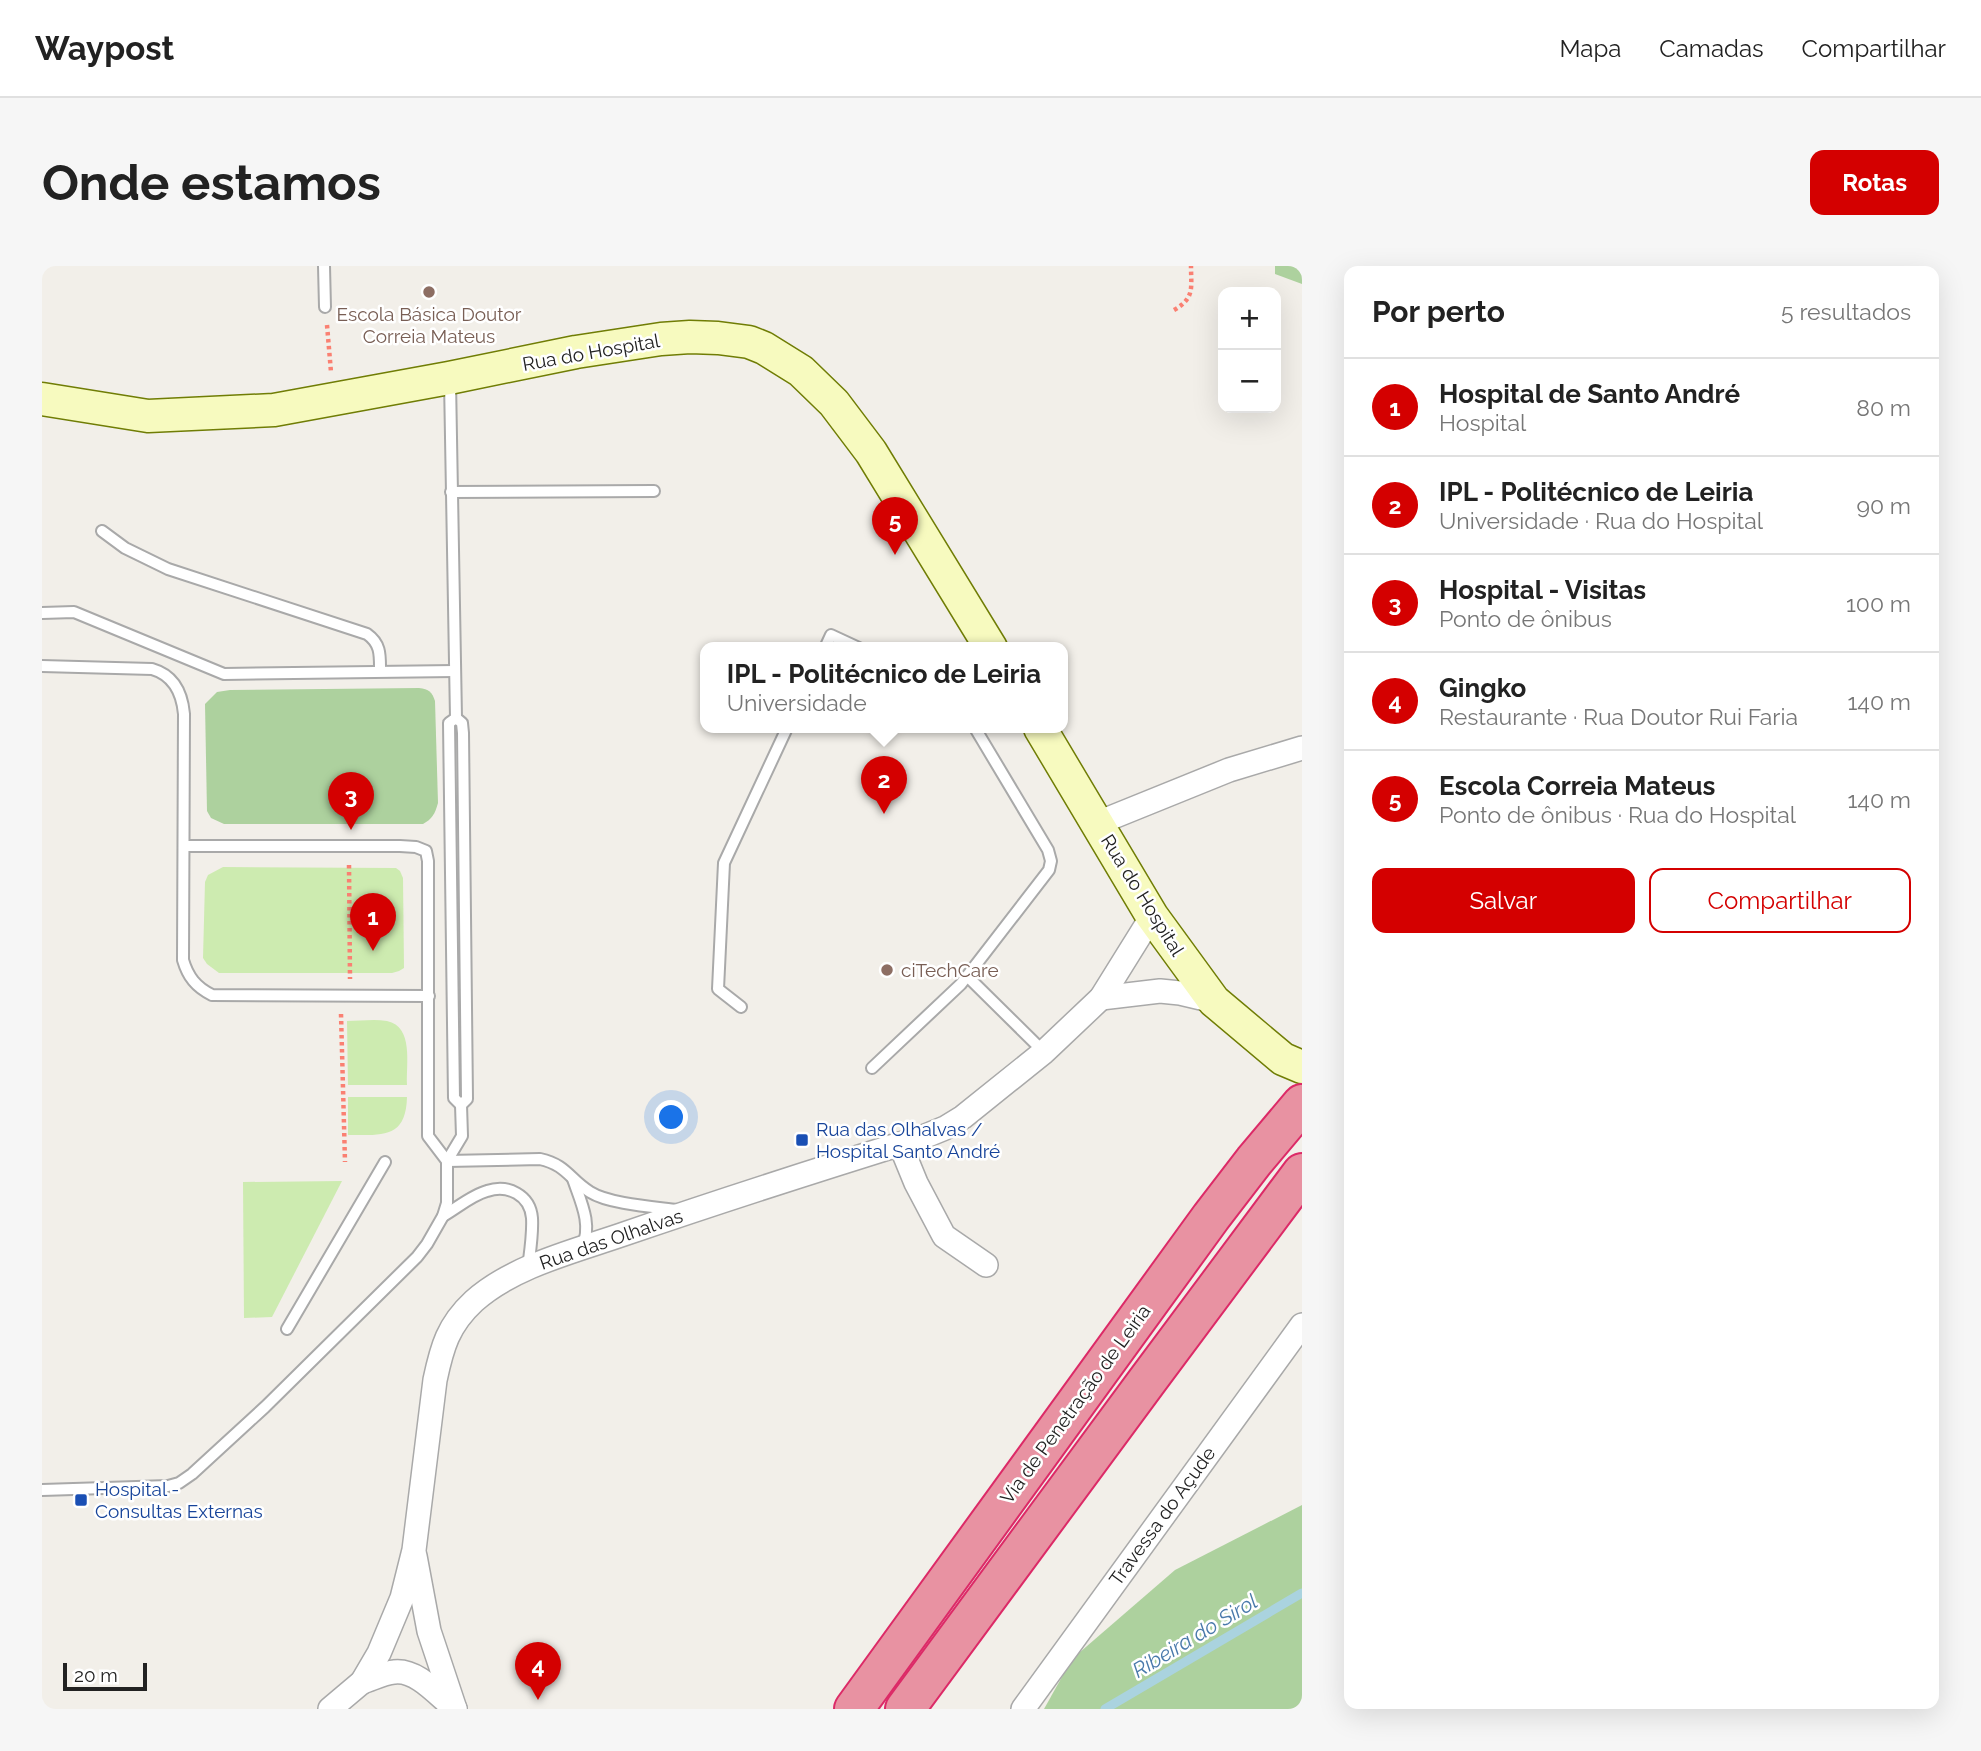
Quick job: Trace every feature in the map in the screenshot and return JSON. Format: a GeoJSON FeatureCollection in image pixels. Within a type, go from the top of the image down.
{"type":"FeatureCollection","features":[{"type":"Feature","properties":{"kind":"highway","name":"Via de Penetração de Leiria"},"geometry":{"type":"LineString","coordinates":[[854,1709],[1211,1217],[1302,1104]]}},
{"type":"Feature","properties":{"kind":"highway"},"geometry":{"type":"LineString","coordinates":[[905,1709],[1302,1173]]}},
{"type":"Feature","properties":{"kind":"main road","name":"Rua do Hospital"},"geometry":{"type":"LineString","coordinates":[[42,399],[148,416],[274,410],[576,352],[661,339],[690,337],[749,342],[801,371],[852,425],[986,642]]}},
{"type":"Feature","properties":{"kind":"main road","name":"Rua do Hospital"},"geometry":{"type":"LineString","coordinates":[[1043,733],[1152,916],[1214,1001],[1292,1063]]}},
{"type":"Feature","properties":{"kind":"street"},"geometry":{"type":"LineString","coordinates":[[1098,823],[1229,770],[1302,748]]}},
{"type":"Feature","properties":{"kind":"street","name":"Rua das Olhalvas"},"geometry":{"type":"LineString","coordinates":[[330,1709],[362,1682],[390,1630],[402,1598],[414,1550],[435,1380],[444,1342],[451,1328],[476,1299],[506,1279],[580,1250],[946,1128],[1044,1052],[1101,999],[1152,916]]}},
{"type":"Feature","properties":{"kind":"street"},"geometry":{"type":"LineString","coordinates":[[1101,999],[1160,991],[1214,1001]]}},
{"type":"Feature","properties":{"kind":"street"},"geometry":{"type":"LineString","coordinates":[[900,1144],[920,1193],[944,1236],[986,1265]]}},
{"type":"Feature","properties":{"kind":"street","name":"Travessa do Açude"},"geometry":{"type":"LineString","coordinates":[[1023,1709],[1302,1325]]}},
{"type":"Feature","properties":{"kind":"street"},"geometry":{"type":"LineString","coordinates":[[414,1550],[429,1631],[455,1709]]}},
{"type":"Feature","properties":{"kind":"street","name":"Rua das Olhalvas"},"geometry":{"type":"LineString","coordinates":[[362,1682],[402,1671],[415,1676],[455,1709]]}},
{"type":"Feature","properties":{"kind":"lane"},"geometry":{"type":"LineString","coordinates":[[324,266],[325,307]]}},
{"type":"Feature","properties":{"kind":"lane"},"geometry":{"type":"LineString","coordinates":[[42,1490],[168,1486],[179,1483],[265,1407],[417,1257],[443,1216],[447,1203],[447,1161],[462,1136],[461,1105],[454,1098],[449,723],[456,718],[449,378]]}},
{"type":"Feature","properties":{"kind":"lane"},"geometry":{"type":"LineString","coordinates":[[451,492],[654,491]]}},
{"type":"Feature","properties":{"kind":"lane"},"geometry":{"type":"LineString","coordinates":[[102,531],[125,548],[168,569],[367,634],[375,639],[379,648],[380,671]]}},
{"type":"Feature","properties":{"kind":"lane"},"geometry":{"type":"LineString","coordinates":[[42,613],[74,612],[225,674],[455,671]]}},
{"type":"Feature","properties":{"kind":"lane"},"geometry":{"type":"LineString","coordinates":[[828,642],[831,635],[846,642]]}},
{"type":"Feature","properties":{"kind":"lane"},"geometry":{"type":"LineString","coordinates":[[42,666],[152,668],[161,671],[175,684],[183,703],[184,714],[183,960],[186,971],[201,990],[212,995],[429,996]]}},
{"type":"Feature","properties":{"kind":"lane"},"geometry":{"type":"LineString","coordinates":[[741,1007],[718,989],[724,863],[785,733]]}},
{"type":"Feature","properties":{"kind":"lane"},"geometry":{"type":"LineString","coordinates":[[872,1068],[961,984],[1049,870],[1051,862],[1048,850],[978,733]]}},
{"type":"Feature","properties":{"kind":"lane"},"geometry":{"type":"LineString","coordinates":[[184,846],[416,847],[426,851],[428,1136],[447,1161]]}},
{"type":"Feature","properties":{"kind":"lane"},"geometry":{"type":"LineString","coordinates":[[967,976],[1044,1052]]}},
{"type":"Feature","properties":{"kind":"lane"},"geometry":{"type":"LineString","coordinates":[[447,1161],[540,1159],[554,1162],[565,1169],[592,1194],[633,1205],[690,1212]]}},
{"type":"Feature","properties":{"kind":"lane"},"geometry":{"type":"LineString","coordinates":[[287,1329],[385,1162]]}},
{"type":"Feature","properties":{"kind":"lane"},"geometry":{"type":"LineString","coordinates":[[573,1179],[585,1213],[586,1236],[580,1250]]}},
{"type":"Feature","properties":{"kind":"lane"},"geometry":{"type":"LineString","coordinates":[[443,1216],[486,1191],[499,1189],[522,1196],[529,1204],[532,1217],[528,1269]]}},
{"type":"Feature","properties":{"kind":"path"},"geometry":{"type":"LineString","coordinates":[[1174,310],[1186,303],[1190,296],[1191,266]]}},
{"type":"Feature","properties":{"kind":"path"},"geometry":{"type":"LineString","coordinates":[[325,307],[334,399]]}},
{"type":"Feature","properties":{"kind":"path"},"geometry":{"type":"LineString","coordinates":[[345,1162],[345,996],[349,846]]}},
{"type":"Feature","properties":{"kind":"green space"},"geometry":{"type":"Polygon","coordinates":[[[1275,266],[1302,266],[1302,284],[1275,274],[1275,266]]]}},
{"type":"Feature","properties":{"kind":"green space"},"geometry":{"type":"Polygon","coordinates":[[[419,688],[430,692],[435,701],[438,803],[433,816],[423,824],[224,824],[211,818],[207,811],[205,704],[217,692],[419,688]]]}},
{"type":"Feature","properties":{"kind":"green space"},"geometry":{"type":"Polygon","coordinates":[[[223,867],[396,868],[403,878],[404,968],[392,973],[219,973],[203,958],[205,882],[208,875],[223,867]]]}},
{"type":"Feature","properties":{"kind":"green space"},"geometry":{"type":"Polygon","coordinates":[[[347,1021],[387,1021],[396,1025],[405,1038],[407,1047],[407,1085],[348,1085],[347,1021]]]}},
{"type":"Feature","properties":{"kind":"green space"},"geometry":{"type":"Polygon","coordinates":[[[348,1097],[407,1097],[406,1111],[402,1121],[390,1132],[348,1135],[348,1097]]]}},
{"type":"Feature","properties":{"kind":"green space"},"geometry":{"type":"Polygon","coordinates":[[[342,1181],[272,1317],[244,1318],[243,1182],[342,1181]]]}},
{"type":"Feature","properties":{"kind":"green space"},"geometry":{"type":"Polygon","coordinates":[[[1302,1505],[1302,1709],[1044,1709],[1072,1659],[1175,1570],[1302,1505]]]}},
{"type":"Feature","properties":{"kind":"waterway","name":"Ribeira do Sirol"},"geometry":{"type":"LineString","coordinates":[[1105,1709],[1302,1593]]}},
{"type":"Feature","properties":{"kind":"place","name":"Escola Básica Doutor Correia Mateus"},"geometry":{"type":"Point","coordinates":[429,292]}},
{"type":"Feature","properties":{"kind":"place","name":"Escola Correia Mateus"},"geometry":{"type":"Point","coordinates":[895,555]}},
{"type":"Feature","properties":{"kind":"place","name":"IPL - Politécnico de Leiria"},"geometry":{"type":"Point","coordinates":[884,814]}},
{"type":"Feature","properties":{"kind":"place","name":"Hospital - Visitas"},"geometry":{"type":"Point","coordinates":[351,830]}},
{"type":"Feature","properties":{"kind":"place","name":"Hospital de Santo André"},"geometry":{"type":"Point","coordinates":[373,951]}},
{"type":"Feature","properties":{"kind":"place","name":"ciTechCare"},"geometry":{"type":"Point","coordinates":[887,970]}},
{"type":"Feature","properties":{"kind":"place","name":"Rua das Olhalvas / Hospital Santo André"},"geometry":{"type":"Point","coordinates":[802,1140]}},
{"type":"Feature","properties":{"kind":"place","name":"Hospital - Consultas Externas"},"geometry":{"type":"Point","coordinates":[81,1500]}},
{"type":"Feature","properties":{"kind":"place","name":"Gingko"},"geometry":{"type":"Point","coordinates":[538,1700]}}]}
